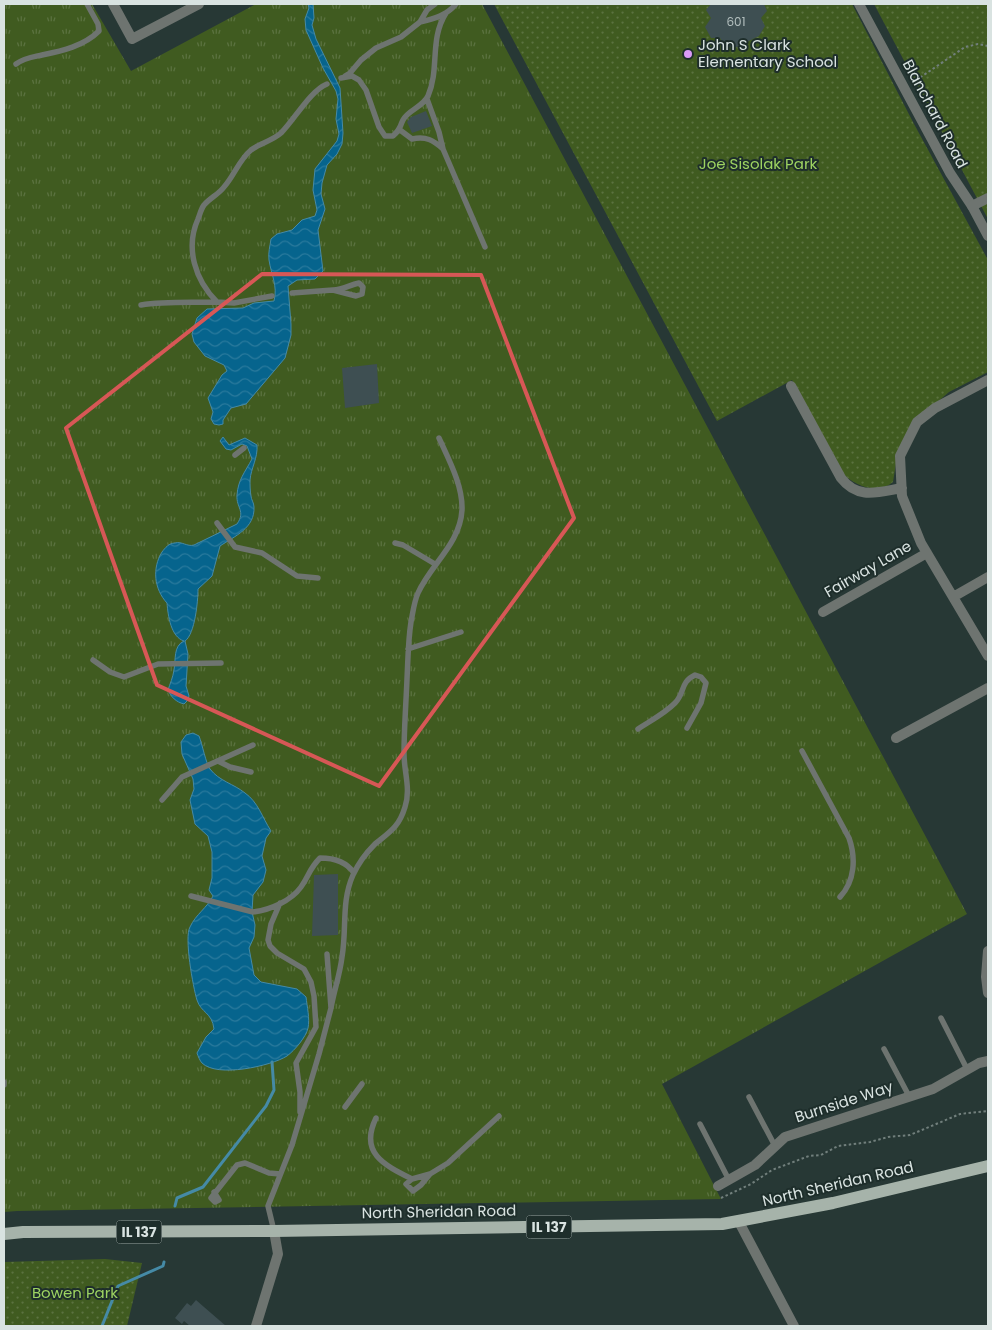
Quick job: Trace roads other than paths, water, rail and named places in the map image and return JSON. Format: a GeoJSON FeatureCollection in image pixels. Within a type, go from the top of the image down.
{"type":"FeatureCollection","features":[{"type":"Feature","properties":{"kind":"main road","name":"North Sheridan Road"},"geometry":{"type":"LineString","coordinates":[[4,1234],[23,1232],[274,1231],[712,1224],[739,1222],[833,1203],[988,1166]]}},
{"type":"Feature","properties":{"kind":"street"},"geometry":{"type":"LineString","coordinates":[[113,4],[132,38],[199,4]]}},
{"type":"Feature","properties":{"kind":"street","name":"Blanchard Road"},"geometry":{"type":"LineString","coordinates":[[860,4],[950,174],[972,206],[988,236]]}},
{"type":"Feature","properties":{"kind":"street"},"geometry":{"type":"LineString","coordinates":[[972,206],[988,198]]}},
{"type":"Feature","properties":{"kind":"street"},"geometry":{"type":"LineString","coordinates":[[988,380],[935,408],[917,422],[900,456],[902,496],[921,543],[988,656]]}},
{"type":"Feature","properties":{"kind":"street"},"geometry":{"type":"LineString","coordinates":[[791,386],[846,485],[854,490],[867,493],[902,488]]}},
{"type":"Feature","properties":{"kind":"street","name":"Fairway Lane"},"geometry":{"type":"LineString","coordinates":[[823,612],[927,553]]}},
{"type":"Feature","properties":{"kind":"street"},"geometry":{"type":"LineString","coordinates":[[953,596],[988,577]]}},
{"type":"Feature","properties":{"kind":"street"},"geometry":{"type":"LineString","coordinates":[[896,738],[988,688]]}},
{"type":"Feature","properties":{"kind":"street"},"geometry":{"type":"LineString","coordinates":[[988,950],[986,977],[988,993]]}},
{"type":"Feature","properties":{"kind":"street","name":"Burnside Way"},"geometry":{"type":"LineString","coordinates":[[718,1186],[755,1165],[785,1137],[933,1089],[967,1069],[988,1061]]}},
{"type":"Feature","properties":{"kind":"street"},"geometry":{"type":"LineString","coordinates":[[739,1222],[794,1326]]}},
{"type":"Feature","properties":{"kind":"street"},"geometry":{"type":"LineString","coordinates":[[256,1326],[278,1254],[274,1231]]}},
{"type":"Feature","properties":{"kind":"lane"},"geometry":{"type":"LineString","coordinates":[[16,64],[22,59],[53,53],[92,39],[99,31],[98,24],[87,4]]}},
{"type":"Feature","properties":{"kind":"lane"},"geometry":{"type":"LineString","coordinates":[[435,4],[427,10],[420,22],[402,36],[376,48],[361,60],[350,73],[341,78],[352,76],[359,80],[366,90],[379,127],[385,136],[393,136],[400,130],[403,119],[427,98],[434,72],[439,24],[456,4]]}},
{"type":"Feature","properties":{"kind":"lane"},"geometry":{"type":"LineString","coordinates":[[420,22],[435,19],[446,14]]}},
{"type":"Feature","properties":{"kind":"lane"},"geometry":{"type":"LineString","coordinates":[[217,302],[199,279],[194,262],[192,238],[203,206],[225,187],[242,160],[251,150],[278,136],[292,122],[319,88],[328,84]]}},
{"type":"Feature","properties":{"kind":"lane"},"geometry":{"type":"LineString","coordinates":[[427,98],[443,149],[485,247]]}},
{"type":"Feature","properties":{"kind":"lane"},"geometry":{"type":"LineString","coordinates":[[400,130],[412,139],[422,137],[434,140],[443,149]]}},
{"type":"Feature","properties":{"kind":"lane"},"geometry":{"type":"LineString","coordinates":[[292,293],[333,290]]}},
{"type":"Feature","properties":{"kind":"lane"},"geometry":{"type":"LineString","coordinates":[[140,305],[166,302],[234,303],[272,296]]}},
{"type":"Feature","properties":{"kind":"lane"},"geometry":{"type":"LineString","coordinates":[[274,1231],[268,1206],[301,1116],[330,1008],[342,956],[346,897],[354,873],[375,845],[391,833],[400,821],[406,806],[408,794],[404,757],[404,721],[411,623],[418,592],[454,539],[460,522],[462,508],[458,488],[439,438]]}},
{"type":"Feature","properties":{"kind":"lane"},"geometry":{"type":"LineString","coordinates":[[235,455],[244,448]]}},
{"type":"Feature","properties":{"kind":"lane"},"geometry":{"type":"LineString","coordinates":[[217,523],[236,547],[262,553],[297,576],[318,578]]}},
{"type":"Feature","properties":{"kind":"lane"},"geometry":{"type":"LineString","coordinates":[[395,543],[436,564]]}},
{"type":"Feature","properties":{"kind":"lane"},"geometry":{"type":"LineString","coordinates":[[408,649],[461,632]]}},
{"type":"Feature","properties":{"kind":"lane"},"geometry":{"type":"LineString","coordinates":[[93,660],[110,672],[124,677],[158,664],[221,663]]}},
{"type":"Feature","properties":{"kind":"lane"},"geometry":{"type":"LineString","coordinates":[[638,729],[670,708],[677,701],[687,678],[695,675],[706,684],[701,703],[687,728]]}},
{"type":"Feature","properties":{"kind":"lane"},"geometry":{"type":"LineString","coordinates":[[162,800],[182,777],[253,745]]}},
{"type":"Feature","properties":{"kind":"lane"},"geometry":{"type":"LineString","coordinates":[[802,751],[849,838],[853,851],[852,876],[847,890],[840,897]]}},
{"type":"Feature","properties":{"kind":"lane"},"geometry":{"type":"LineString","coordinates":[[218,761],[230,767],[251,772]]}},
{"type":"Feature","properties":{"kind":"lane"},"geometry":{"type":"LineString","coordinates":[[191,896],[253,912],[260,911],[294,896],[302,886],[311,867],[320,858],[332,858],[342,862],[351,868],[354,873]]}},
{"type":"Feature","properties":{"kind":"lane"},"geometry":{"type":"LineString","coordinates":[[280,903],[271,924],[268,940],[270,946],[304,970],[311,982],[314,996],[316,1027],[296,1063],[301,1116]]}},
{"type":"Feature","properties":{"kind":"lane"},"geometry":{"type":"LineString","coordinates":[[327,954],[330,1008]]}},
{"type":"Feature","properties":{"kind":"lane"},"geometry":{"type":"LineString","coordinates":[[941,1018],[967,1069]]}},
{"type":"Feature","properties":{"kind":"lane"},"geometry":{"type":"LineString","coordinates":[[884,1049],[910,1096]]}},
{"type":"Feature","properties":{"kind":"lane"},"geometry":{"type":"LineString","coordinates":[[346,1107],[362,1084]]}},
{"type":"Feature","properties":{"kind":"lane"},"geometry":{"type":"LineString","coordinates":[[749,1097],[775,1146]]}},
{"type":"Feature","properties":{"kind":"lane"},"geometry":{"type":"LineString","coordinates":[[430,1174],[421,1186],[413,1191],[406,1184],[412,1179],[430,1174],[448,1163],[499,1116]]}},
{"type":"Feature","properties":{"kind":"lane"},"geometry":{"type":"LineString","coordinates":[[376,1118],[371,1128],[370,1146],[378,1159],[412,1179]]}},
{"type":"Feature","properties":{"kind":"lane"},"geometry":{"type":"LineString","coordinates":[[700,1124],[729,1180]]}},
{"type":"Feature","properties":{"kind":"lane"},"geometry":{"type":"LineString","coordinates":[[214,1192],[237,1165],[244,1163],[269,1173],[280,1174]]}},
{"type":"Feature","properties":{"kind":"water"},"geometry":{"type":"Polygon","coordinates":[[[308,4],[313,4],[314,18],[312,25],[316,39],[340,88],[343,133],[342,144],[337,154],[327,165],[322,183],[321,194],[325,209],[318,230],[323,271],[315,279],[297,280],[288,286],[291,335],[285,358],[246,404],[231,408],[223,420],[223,424],[214,424],[211,419],[213,412],[208,398],[222,375],[227,371],[224,365],[205,356],[194,342],[192,334],[197,318],[207,309],[243,308],[254,303],[274,301],[275,285],[269,257],[271,239],[277,234],[292,230],[302,220],[315,216],[317,210],[313,190],[315,169],[337,141],[339,134],[336,119],[338,99],[336,91],[323,68],[306,30],[305,19],[309,8],[308,4]]]}},
{"type":"Feature","properties":{"kind":"water"},"geometry":{"type":"Polygon","coordinates":[[[223,437],[229,445],[245,438],[257,445],[250,480],[251,497],[254,506],[253,514],[251,521],[243,531],[220,546],[212,576],[198,589],[194,625],[185,641],[188,654],[186,686],[189,696],[184,704],[174,699],[168,690],[174,673],[178,646],[184,641],[173,631],[167,603],[157,585],[156,571],[162,552],[169,545],[182,543],[194,545],[237,524],[240,520],[241,513],[237,499],[238,490],[242,476],[252,459],[247,446],[242,444],[231,450],[226,449],[220,441],[223,437]]]}},
{"type":"Feature","properties":{"kind":"water"},"geometry":{"type":"Polygon","coordinates":[[[193,733],[199,736],[210,769],[218,777],[241,790],[257,805],[271,831],[266,838],[262,856],[266,870],[263,882],[253,895],[252,912],[255,925],[254,937],[249,948],[254,975],[261,982],[297,989],[306,997],[309,1017],[308,1028],[297,1047],[279,1060],[257,1067],[219,1070],[202,1063],[197,1053],[206,1037],[214,1029],[211,1019],[201,1008],[197,1000],[193,985],[188,932],[192,922],[213,896],[209,890],[212,878],[212,852],[208,836],[195,824],[190,800],[194,789],[193,779],[182,754],[181,742],[186,735],[193,733]]]}},
{"type":"Feature","properties":{"kind":"waterway"},"geometry":{"type":"LineString","coordinates":[[175,1206],[177,1198],[203,1187],[266,1106],[274,1090],[272,1062]]}},
{"type":"Feature","properties":{"kind":"waterway"},"geometry":{"type":"LineString","coordinates":[[102,1326],[118,1286],[163,1266],[164,1262]]}},
{"type":"Feature","properties":{"kind":"place","name":"John S Clark Elementary School"},"geometry":{"type":"Point","coordinates":[688,54]}},
{"type":"Feature","properties":{"kind":"park label","name":"Joe Sisolak Park"},"geometry":{"type":"Point","coordinates":[758,164]}},
{"type":"Feature","properties":{"kind":"park label","name":"Bowen Park"},"geometry":{"type":"Point","coordinates":[75,1293]}}]}
